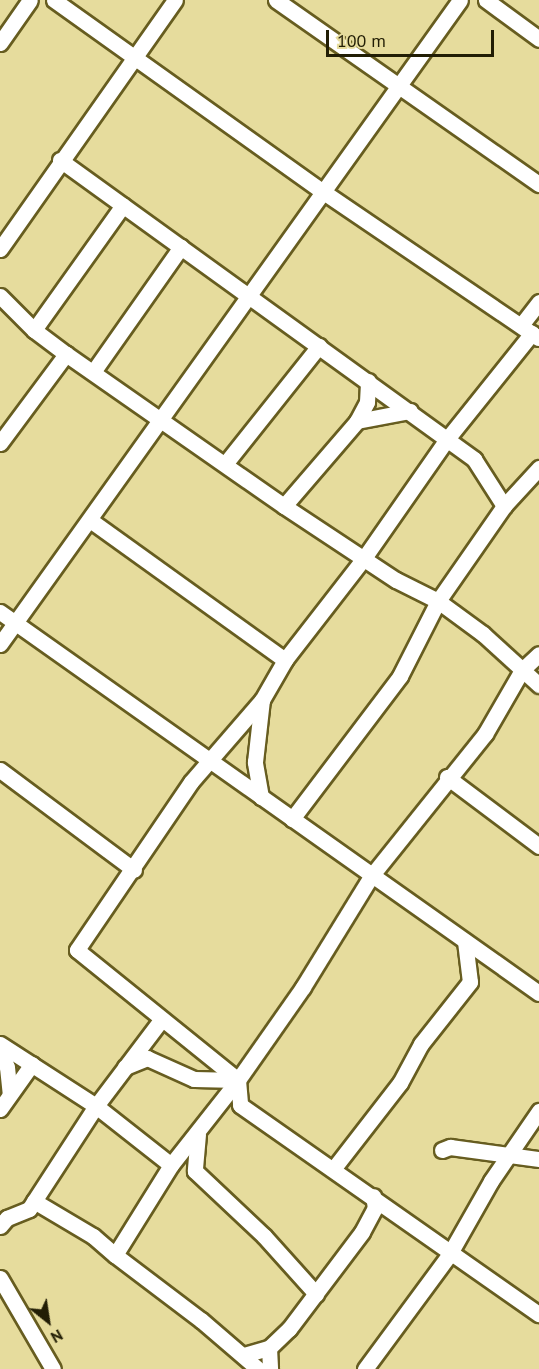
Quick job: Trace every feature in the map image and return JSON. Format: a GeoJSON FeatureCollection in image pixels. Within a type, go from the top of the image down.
{"type":"FeatureCollection","features":[{"type":"Feature","properties":{"kind":"street"},"geometry":{"type":"LineString","coordinates":[[0,43],[30,0]]}},
{"type":"Feature","properties":{"kind":"street"},"geometry":{"type":"LineString","coordinates":[[54,0],[325,193],[531,332]]}},
{"type":"Feature","properties":{"kind":"street"},"geometry":{"type":"LineString","coordinates":[[0,249],[60,160],[175,0]]}},
{"type":"Feature","properties":{"kind":"street"},"geometry":{"type":"LineString","coordinates":[[276,0],[399,89],[539,184]]}},
{"type":"Feature","properties":{"kind":"street"},"geometry":{"type":"LineString","coordinates":[[0,644],[325,193],[460,0]]}},
{"type":"Feature","properties":{"kind":"street"},"geometry":{"type":"LineString","coordinates":[[486,0],[539,39]]}},
{"type":"Feature","properties":{"kind":"street"},"geometry":{"type":"LineString","coordinates":[[60,160],[474,459],[504,506]]}},
{"type":"Feature","properties":{"kind":"street"},"geometry":{"type":"LineString","coordinates":[[34,330],[123,205]]}},
{"type":"Feature","properties":{"kind":"street"},"geometry":{"type":"LineString","coordinates":[[93,372],[181,246]]}},
{"type":"Feature","properties":{"kind":"street"},"geometry":{"type":"LineString","coordinates":[[0,296],[34,330],[161,421],[364,558],[438,601],[483,634],[539,685]]}},
{"type":"Feature","properties":{"kind":"street"},"geometry":{"type":"LineString","coordinates":[[539,302],[531,332],[447,438],[364,558],[285,660],[262,700],[207,762],[77,950],[238,1080],[240,1105],[334,1168],[449,1255],[539,1314]]}},
{"type":"Feature","properties":{"kind":"street"},"geometry":{"type":"LineString","coordinates":[[225,464],[319,346]]}},
{"type":"Feature","properties":{"kind":"street"},"geometry":{"type":"LineString","coordinates":[[0,443],[66,354]]}},
{"type":"Feature","properties":{"kind":"street"},"geometry":{"type":"LineString","coordinates":[[284,506],[357,421],[367,402],[368,381]]}},
{"type":"Feature","properties":{"kind":"street"},"geometry":{"type":"LineString","coordinates":[[357,421],[410,411]]}},
{"type":"Feature","properties":{"kind":"street"},"geometry":{"type":"LineString","coordinates":[[292,819],[400,676],[438,601],[504,506],[539,468]]}},
{"type":"Feature","properties":{"kind":"street"},"geometry":{"type":"LineString","coordinates":[[90,520],[285,660]]}},
{"type":"Feature","properties":{"kind":"street"},"geometry":{"type":"LineString","coordinates":[[0,612],[207,762],[261,797],[539,993]]}},
{"type":"Feature","properties":{"kind":"street"},"geometry":{"type":"LineString","coordinates":[[115,1255],[171,1165],[198,1134],[303,987],[372,875],[447,777],[485,734],[522,670],[539,654]]}},
{"type":"Feature","properties":{"kind":"street"},"geometry":{"type":"LineString","coordinates":[[261,797],[255,762],[262,700]]}},
{"type":"Feature","properties":{"kind":"street"},"geometry":{"type":"LineString","coordinates":[[0,770],[134,870]]}},
{"type":"Feature","properties":{"kind":"street"},"geometry":{"type":"LineString","coordinates":[[447,777],[539,846]]}},
{"type":"Feature","properties":{"kind":"street"},"geometry":{"type":"LineString","coordinates":[[334,1168],[400,1083],[421,1044],[470,982],[465,941]]}},
{"type":"Feature","properties":{"kind":"street"},"geometry":{"type":"LineString","coordinates":[[0,1226],[7,1218],[24,1214],[96,1106],[161,1020]]}},
{"type":"Feature","properties":{"kind":"street"},"geometry":{"type":"LineString","coordinates":[[0,1046],[96,1106],[171,1165]]}},
{"type":"Feature","properties":{"kind":"street"},"geometry":{"type":"LineString","coordinates":[[0,1046],[8,1067],[10,1094]]}},
{"type":"Feature","properties":{"kind":"street"},"geometry":{"type":"LineString","coordinates":[[124,1068],[147,1058],[194,1079],[238,1080]]}},
{"type":"Feature","properties":{"kind":"street"},"geometry":{"type":"LineString","coordinates":[[0,1109],[32,1065]]}},
{"type":"Feature","properties":{"kind":"street"},"geometry":{"type":"LineString","coordinates":[[365,1369],[449,1255],[539,1111]]}},
{"type":"Feature","properties":{"kind":"street"},"geometry":{"type":"LineString","coordinates":[[198,1134],[195,1171],[264,1236],[316,1294]]}},
{"type":"Feature","properties":{"kind":"street"},"geometry":{"type":"LineString","coordinates":[[442,1150],[450,1147],[487,1155],[512,1154],[539,1159]]}},
{"type":"Feature","properties":{"kind":"street"},"geometry":{"type":"LineString","coordinates":[[244,1355],[269,1348],[316,1294],[372,1215],[373,1196]]}},
{"type":"Feature","properties":{"kind":"street"},"geometry":{"type":"LineString","coordinates":[[34,1201],[93,1236],[244,1355],[258,1369]]}},
{"type":"Feature","properties":{"kind":"street"},"geometry":{"type":"LineString","coordinates":[[0,1278],[53,1369]]}},
{"type":"Feature","properties":{"kind":"street"},"geometry":{"type":"LineString","coordinates":[[269,1348],[270,1369]]}}]}
